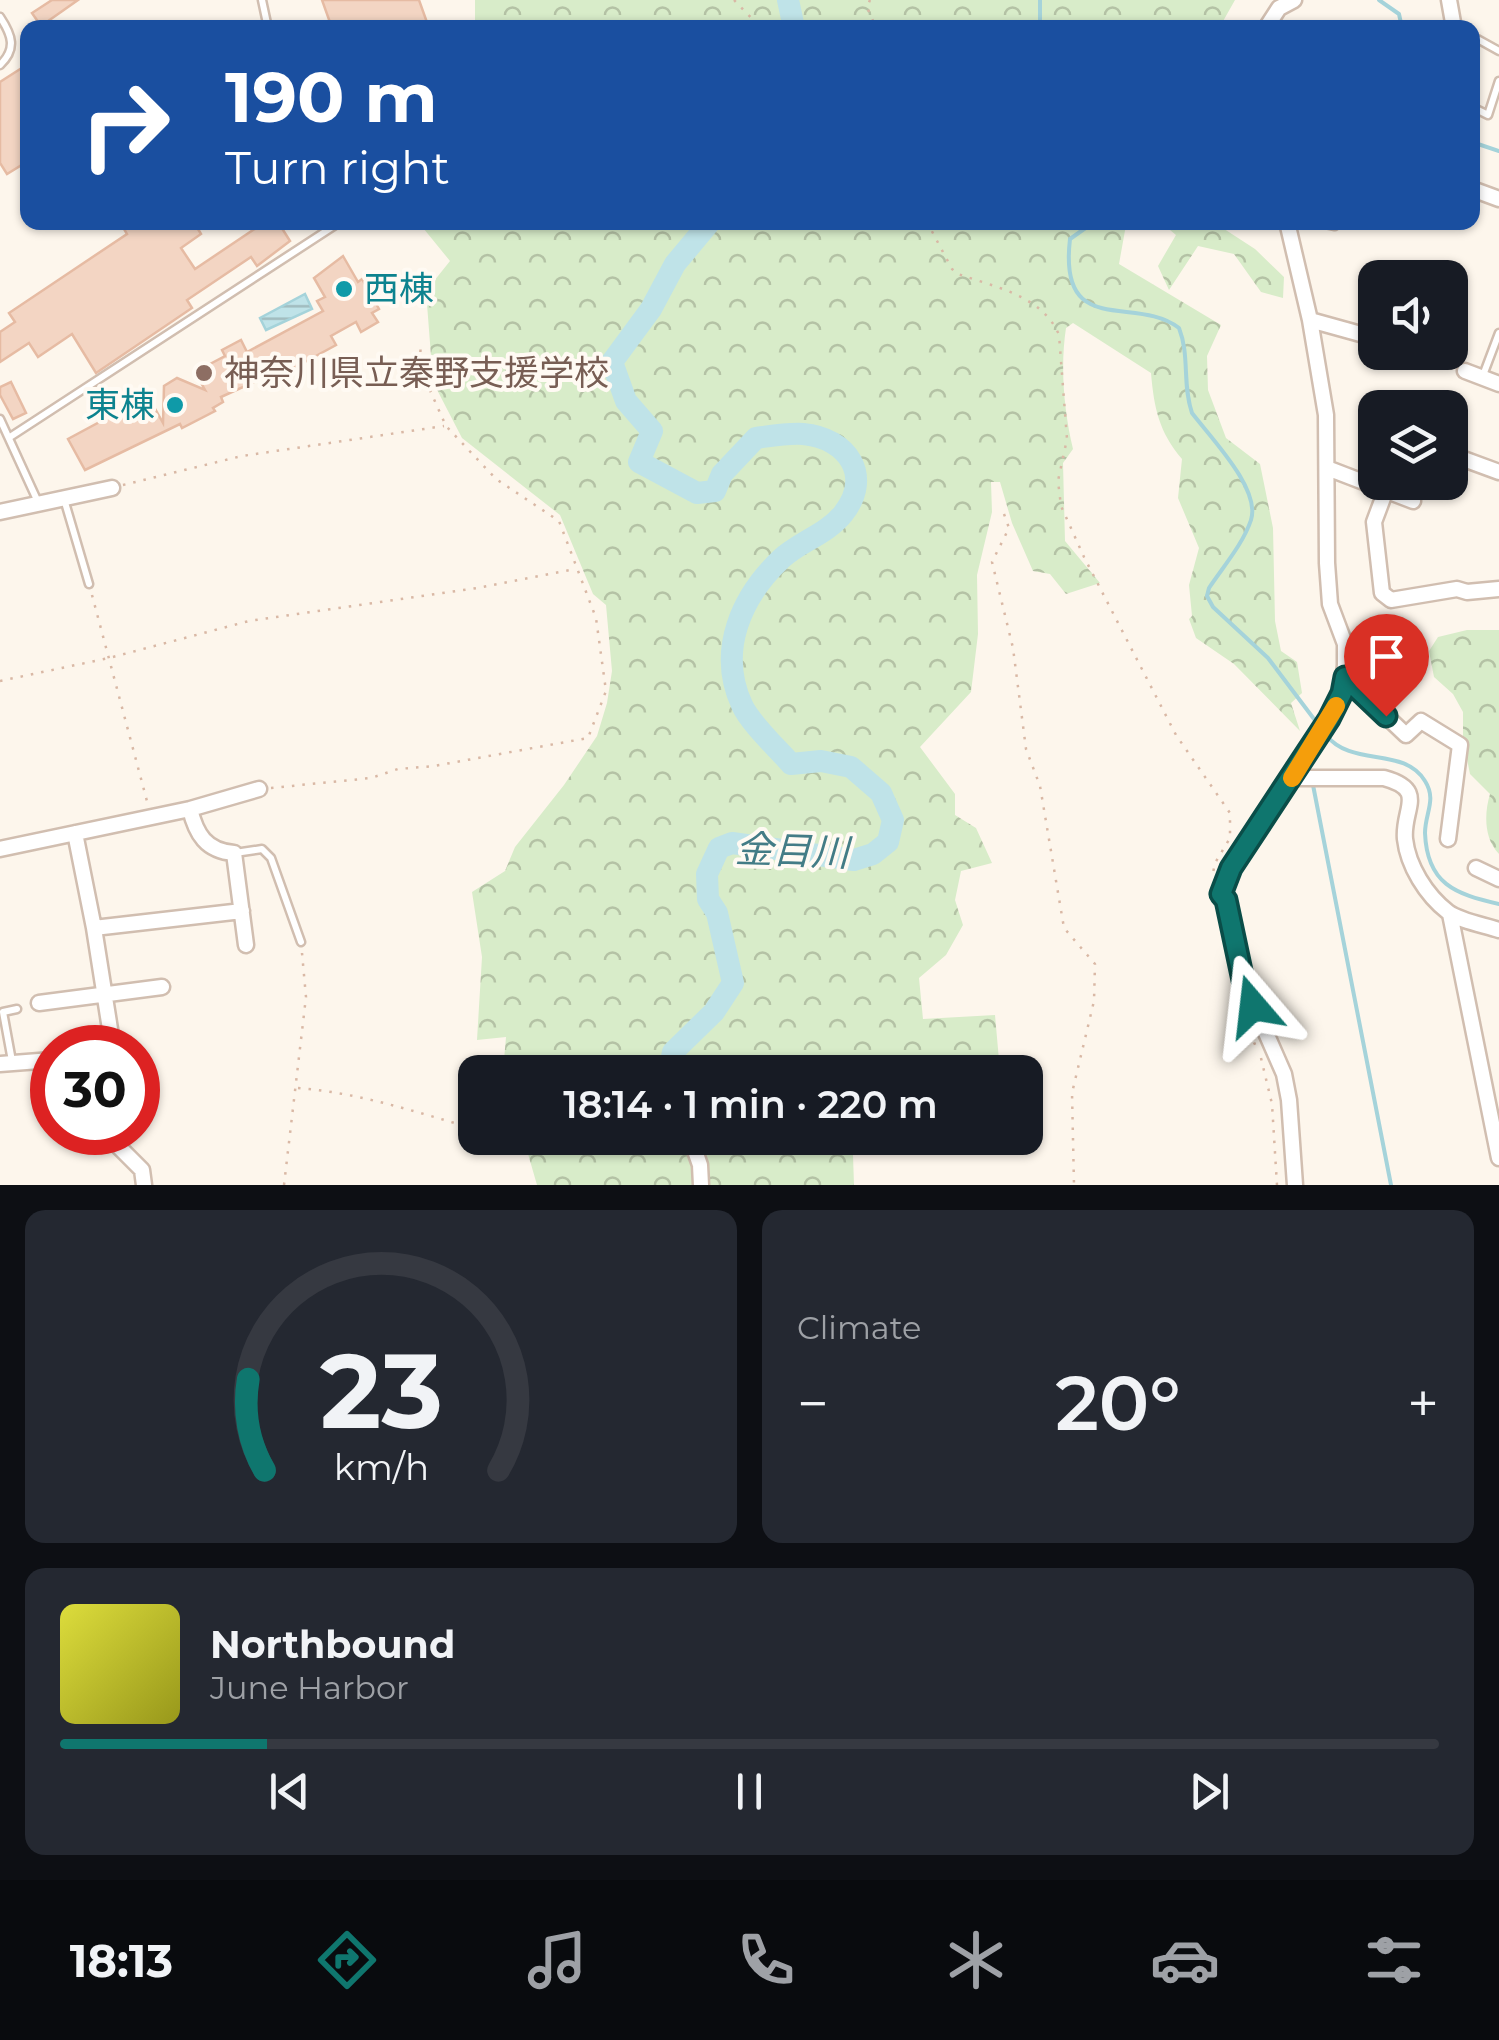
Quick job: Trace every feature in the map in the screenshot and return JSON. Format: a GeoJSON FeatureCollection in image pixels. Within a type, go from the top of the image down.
{"type":"FeatureCollection","features":[{"type":"Feature","properties":{"kind":"street"},"geometry":{"type":"LineString","coordinates":[[1272,20],[1280,8],[1294,0]]}},
{"type":"Feature","properties":{"kind":"street"},"geometry":{"type":"LineString","coordinates":[[1289,230],[1310,320],[1326,415],[1330,604],[1344,644],[1345,677],[1329,719],[1231,868],[1221,894],[1226,900],[1244,985],[1284,1074],[1295,1185]]}},
{"type":"Feature","properties":{"kind":"street"},"geometry":{"type":"LineString","coordinates":[[1310,320],[1358,333]]}},
{"type":"Feature","properties":{"kind":"street"},"geometry":{"type":"LineString","coordinates":[[1464,371],[1499,384]]}},
{"type":"Feature","properties":{"kind":"street"},"geometry":{"type":"LineString","coordinates":[[1468,461],[1499,472]]}},
{"type":"Feature","properties":{"kind":"street"},"geometry":{"type":"LineString","coordinates":[[1327,468],[1358,480]]}},
{"type":"Feature","properties":{"kind":"street"},"geometry":{"type":"LineString","coordinates":[[0,512],[112,488]]}},
{"type":"Feature","properties":{"kind":"street"},"geometry":{"type":"LineString","coordinates":[[1382,500],[1374,522],[1382,593],[1392,600],[1456,589],[1499,589]]}},
{"type":"Feature","properties":{"kind":"street"},"geometry":{"type":"LineString","coordinates":[[1345,677],[1406,735],[1422,721],[1460,744],[1448,839]]}},
{"type":"Feature","properties":{"kind":"street"},"geometry":{"type":"LineString","coordinates":[[1293,778],[1384,778],[1407,790],[1412,804],[1405,825],[1405,842],[1417,876],[1450,914],[1499,1158]]}},
{"type":"Feature","properties":{"kind":"street"},"geometry":{"type":"LineString","coordinates":[[0,850],[190,809],[259,789]]}},
{"type":"Feature","properties":{"kind":"street"},"geometry":{"type":"LineString","coordinates":[[190,809],[194,829],[206,844],[234,853],[246,945]]}},
{"type":"Feature","properties":{"kind":"street"},"geometry":{"type":"LineString","coordinates":[[75,832],[110,1025]]}},
{"type":"Feature","properties":{"kind":"street"},"geometry":{"type":"LineString","coordinates":[[1476,868],[1499,879]]}},
{"type":"Feature","properties":{"kind":"street"},"geometry":{"type":"LineString","coordinates":[[94,928],[242,911]]}},
{"type":"Feature","properties":{"kind":"street"},"geometry":{"type":"LineString","coordinates":[[1450,914],[1499,930]]}},
{"type":"Feature","properties":{"kind":"street"},"geometry":{"type":"LineString","coordinates":[[39,1002],[162,987]]}},
{"type":"Feature","properties":{"kind":"street"},"geometry":{"type":"LineString","coordinates":[[127,1155],[142,1170],[144,1185]]}},
{"type":"Feature","properties":{"kind":"street"},"geometry":{"type":"LineString","coordinates":[[696,1155],[701,1185]]}},
{"type":"Feature","properties":{"kind":"lane"},"geometry":{"type":"LineString","coordinates":[[0,17],[12,37],[12,46],[0,65]]}},
{"type":"Feature","properties":{"kind":"lane"},"geometry":{"type":"LineString","coordinates":[[1480,111],[1488,115],[1499,81]]}},
{"type":"Feature","properties":{"kind":"lane"},"geometry":{"type":"LineString","coordinates":[[10,437],[328,230]]}},
{"type":"Feature","properties":{"kind":"lane"},"geometry":{"type":"LineString","coordinates":[[1482,378],[1499,334]]}},
{"type":"Feature","properties":{"kind":"lane"},"geometry":{"type":"LineString","coordinates":[[0,419],[38,503]]}},
{"type":"Feature","properties":{"kind":"lane"},"geometry":{"type":"LineString","coordinates":[[64,498],[88,584]]}},
{"type":"Feature","properties":{"kind":"lane"},"geometry":{"type":"LineString","coordinates":[[234,853],[262,849],[271,858],[302,942]]}},
{"type":"Feature","properties":{"kind":"lane"},"geometry":{"type":"LineString","coordinates":[[6,1064],[2,1012],[17,1009]]}},
{"type":"Feature","properties":{"kind":"path"},"geometry":{"type":"LineString","coordinates":[[734,0],[753,20]]}},
{"type":"Feature","properties":{"kind":"path"},"geometry":{"type":"LineString","coordinates":[[932,230],[958,274],[1016,295],[1037,306],[1053,321],[1059,336],[1067,439],[1058,481],[1061,506],[1176,735],[1230,813],[1230,838],[1210,874],[1221,894]]}},
{"type":"Feature","properties":{"kind":"path"},"geometry":{"type":"LineString","coordinates":[[259,789],[371,778],[398,769],[588,738],[606,691],[596,618],[558,521],[496,478],[446,426],[428,386],[420,358],[421,342]]}},
{"type":"Feature","properties":{"kind":"path"},"geometry":{"type":"LineString","coordinates":[[112,488],[242,456],[446,426]]}},
{"type":"Feature","properties":{"kind":"path"},"geometry":{"type":"LineString","coordinates":[[1004,514],[1009,528],[992,562],[1012,648],[1026,749],[1040,786],[1064,928],[1095,964],[1094,1001],[1072,1094],[1074,1185]]}},
{"type":"Feature","properties":{"kind":"path"},"geometry":{"type":"LineString","coordinates":[[0,682],[249,621],[577,569]]}},
{"type":"Feature","properties":{"kind":"path"},"geometry":{"type":"LineString","coordinates":[[88,584],[151,817]]}},
{"type":"Feature","properties":{"kind":"path"},"geometry":{"type":"LineString","coordinates":[[284,1185],[306,997],[302,942]]}},
{"type":"Feature","properties":{"kind":"path"},"geometry":{"type":"LineString","coordinates":[[1232,990],[1266,1071],[1277,1185]]}},
{"type":"Feature","properties":{"kind":"path"},"geometry":{"type":"LineString","coordinates":[[297,1088],[380,1100],[392,1107],[458,1123]]}},
{"type":"Feature","properties":{"kind":"green space"},"geometry":{"type":"Polygon","coordinates":[[[475,0],[1235,0],[1224,20],[475,20],[475,0]]]}},
{"type":"Feature","properties":{"kind":"green space"},"geometry":{"type":"Polygon","coordinates":[[[425,230],[1125,230],[1119,264],[1221,325],[1207,356],[1208,390],[1226,438],[1260,464],[1273,528],[1275,621],[1281,651],[1297,662],[1302,693],[1291,703],[1300,731],[1234,664],[1196,638],[1189,619],[1189,585],[1199,548],[1178,498],[1182,459],[1159,419],[1151,373],[1073,323],[1066,328],[1063,358],[1065,404],[1073,449],[1063,463],[1065,541],[1100,583],[1066,594],[1050,574],[1033,571],[1012,523],[1000,482],[991,482],[992,512],[977,575],[978,634],[971,692],[920,747],[955,794],[955,815],[976,828],[992,863],[961,871],[955,900],[963,925],[946,955],[919,978],[923,1019],[995,1015],[999,1055],[504,1055],[506,1037],[477,1040],[482,957],[472,892],[505,871],[515,847],[597,736],[612,671],[606,605],[593,594],[560,515],[462,438],[433,382],[426,291],[450,261],[425,230]]]}},
{"type":"Feature","properties":{"kind":"green space"},"geometry":{"type":"Polygon","coordinates":[[[1170,230],[1226,230],[1255,249],[1284,277],[1283,298],[1261,292],[1234,254],[1198,246],[1169,290],[1158,266],[1176,235],[1170,230]]]}},
{"type":"Feature","properties":{"kind":"green space"},"geometry":{"type":"Polygon","coordinates":[[[1467,630],[1499,630],[1499,854],[1490,841],[1487,826],[1490,794],[1470,774],[1463,739],[1463,712],[1453,694],[1434,677],[1429,651],[1438,637],[1467,630]]]}},
{"type":"Feature","properties":{"kind":"green space"},"geometry":{"type":"Polygon","coordinates":[[[528,1155],[853,1155],[854,1185],[537,1185],[528,1155]]]}},
{"type":"Feature","properties":{"kind":"water"},"geometry":{"type":"Polygon","coordinates":[[[305,294],[312,309],[266,330],[260,318],[305,294]]]}},
{"type":"Feature","properties":{"kind":"building"},"geometry":{"type":"Polygon","coordinates":[[[52,0],[78,0],[50,20],[37,20],[32,13],[52,0]]]}},
{"type":"Feature","properties":{"kind":"building"},"geometry":{"type":"Polygon","coordinates":[[[322,0],[419,0],[426,20],[329,20],[322,0]]]}},
{"type":"Feature","properties":{"kind":"building"},"geometry":{"type":"Polygon","coordinates":[[[20,69],[20,166],[7,174],[0,163],[0,82],[20,69]]]}},
{"type":"Feature","properties":{"kind":"building"},"geometry":{"type":"Polygon","coordinates":[[[125,230],[199,230],[201,234],[181,248],[195,269],[253,230],[283,230],[290,241],[257,266],[251,257],[187,300],[192,308],[96,373],[72,334],[38,357],[29,343],[0,362],[0,332],[15,322],[9,313],[127,234],[125,230]]]}},
{"type":"Feature","properties":{"kind":"building"},"geometry":{"type":"Polygon","coordinates":[[[343,256],[379,309],[372,313],[378,322],[361,332],[356,322],[331,336],[336,345],[279,376],[276,372],[221,397],[223,402],[213,408],[215,411],[182,428],[180,424],[85,470],[68,439],[148,396],[163,423],[164,386],[177,378],[205,390],[195,372],[225,356],[222,350],[241,340],[247,352],[323,311],[317,301],[325,297],[314,278],[343,256]]]}},
{"type":"Feature","properties":{"kind":"building"},"geometry":{"type":"Polygon","coordinates":[[[11,382],[26,413],[13,419],[0,395],[0,387],[11,382]]]}},
{"type":"Feature","properties":{"kind":"waterway","name":"金目川"},"geometry":{"type":"LineString","coordinates":[[788,0],[792,20]]}},
{"type":"Feature","properties":{"kind":"waterway"},"geometry":{"type":"LineString","coordinates":[[1040,0],[1040,20]]}},
{"type":"Feature","properties":{"kind":"waterway"},"geometry":{"type":"LineString","coordinates":[[1379,0],[1399,14],[1400,20]]}},
{"type":"Feature","properties":{"kind":"waterway"},"geometry":{"type":"LineString","coordinates":[[1480,145],[1499,151]]}},
{"type":"Feature","properties":{"kind":"waterway","name":"金目川"},"geometry":{"type":"LineString","coordinates":[[672,1055],[714,1012],[733,983],[717,913],[708,899],[707,874],[719,848],[732,843],[854,860],[873,854],[888,842],[893,820],[881,793],[851,767],[821,761],[791,764],[746,712],[732,665],[737,626],[755,590],[781,559],[836,521],[852,500],[856,486],[851,461],[843,451],[819,437],[797,434],[756,438],[722,474],[715,491],[697,493],[639,462],[652,431],[626,401],[612,362],[651,309],[675,264],[703,230]]}},
{"type":"Feature","properties":{"kind":"waterway"},"geometry":{"type":"LineString","coordinates":[[1083,230],[1070,239],[1069,270],[1076,291],[1088,303],[1104,309],[1142,314],[1179,328],[1192,413],[1232,464],[1249,494],[1251,520],[1207,596],[1213,607],[1268,658],[1320,727]]}},
{"type":"Feature","properties":{"kind":"waterway"},"geometry":{"type":"LineString","coordinates":[[1326,735],[1349,751],[1416,770],[1430,794],[1425,833],[1431,864],[1446,884],[1457,891],[1499,904]]}},
{"type":"Feature","properties":{"kind":"waterway"},"geometry":{"type":"LineString","coordinates":[[1313,785],[1391,1185]]}},
{"type":"Feature","properties":{"kind":"slow traffic"},"geometry":{"type":"LineString","coordinates":[[1292,778],[1336,706]]}},
{"type":"Feature","properties":{"kind":"place","name":"西棟"},"geometry":{"type":"Point","coordinates":[344,289]}},
{"type":"Feature","properties":{"kind":"place","name":"神奈川県立秦野支援学校"},"geometry":{"type":"Point","coordinates":[204,373]}},
{"type":"Feature","properties":{"kind":"place","name":"東棟"},"geometry":{"type":"Point","coordinates":[175,405]}},
{"type":"Feature","properties":{"kind":"route"},"geometry":{"type":"LineString","coordinates":[[1253,1006],[1244,985],[1226,900],[1221,894],[1231,868],[1329,719],[1345,677],[1386,716]]}}]}
